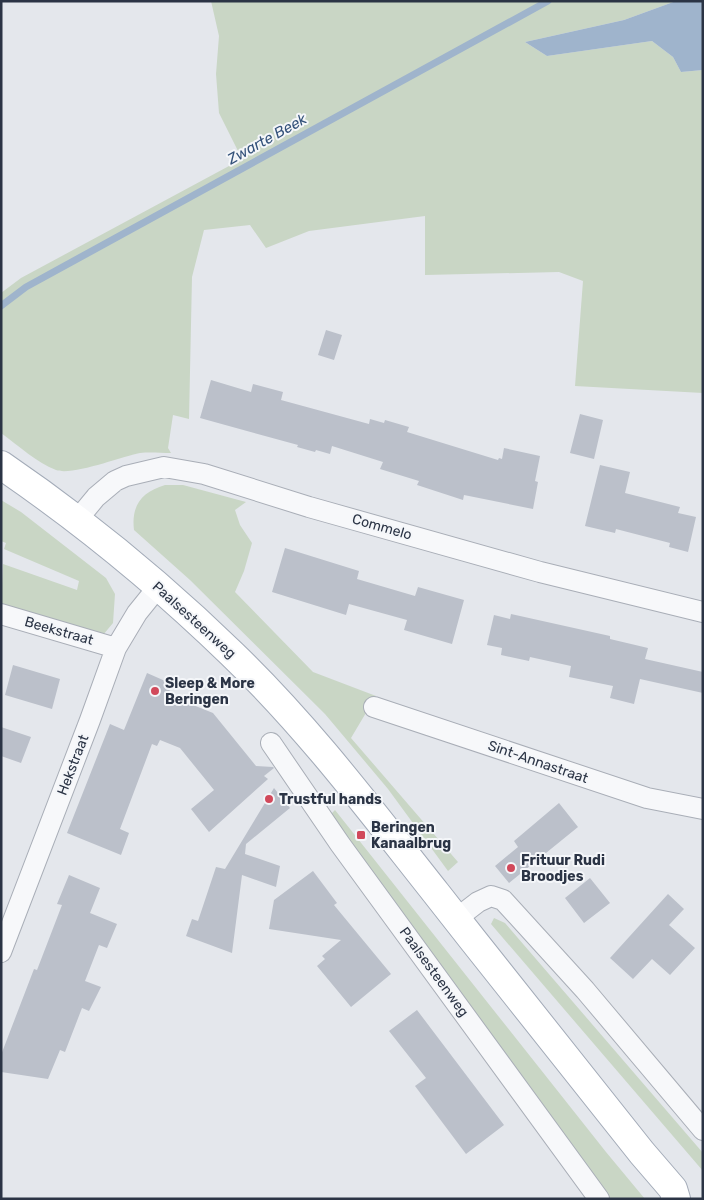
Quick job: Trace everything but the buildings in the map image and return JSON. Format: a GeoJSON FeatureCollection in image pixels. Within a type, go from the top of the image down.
{"type":"FeatureCollection","features":[{"type":"Feature","properties":{"kind":"main road","name":"Paalsesteenweg"},"geometry":{"type":"LineString","coordinates":[[1,464],[77,520],[158,587],[233,654],[277,701],[345,778],[642,1153],[680,1195]]}},
{"type":"Feature","properties":{"kind":"street","name":"Commelo"},"geometry":{"type":"LineString","coordinates":[[77,520],[96,497],[115,481],[126,476],[164,467],[204,474],[309,507],[530,569],[703,612]]}},
{"type":"Feature","properties":{"kind":"street","name":"Hekstraat"},"geometry":{"type":"LineString","coordinates":[[1,952],[116,648],[137,613],[158,587]]}},
{"type":"Feature","properties":{"kind":"street","name":"Beekstraat"},"geometry":{"type":"LineString","coordinates":[[1,614],[116,648]]}},
{"type":"Feature","properties":{"kind":"street","name":"Sint-Annastraat"},"geometry":{"type":"LineString","coordinates":[[374,707],[647,798],[703,809]]}},
{"type":"Feature","properties":{"kind":"street","name":"Paalsesteenweg"},"geometry":{"type":"LineString","coordinates":[[271,743],[340,844],[599,1199]]}},
{"type":"Feature","properties":{"kind":"street"},"geometry":{"type":"LineString","coordinates":[[456,919],[478,902],[491,896],[503,900],[585,990],[703,1130]]}},
{"type":"Feature","properties":{"kind":"green space"},"geometry":{"type":"Polygon","coordinates":[[[211,1],[676,1],[624,20],[525,42],[547,56],[652,41],[673,57],[681,72],[703,70],[703,393],[575,386],[583,281],[559,272],[425,275],[425,216],[309,231],[266,248],[250,225],[204,230],[192,277],[189,419],[173,415],[168,448],[171,453],[140,453],[84,468],[63,471],[56,470],[42,463],[1,433],[1,293],[21,278],[242,159],[219,113],[216,74],[219,36],[211,1]]]}},
{"type":"Feature","properties":{"kind":"green space"},"geometry":{"type":"Polygon","coordinates":[[[165,485],[183,485],[246,502],[235,510],[240,525],[252,543],[244,571],[235,592],[313,672],[376,696],[351,738],[458,862],[448,871],[388,789],[325,714],[190,580],[134,530],[134,513],[140,501],[150,491],[165,485]]]}},
{"type":"Feature","properties":{"kind":"green space"},"geometry":{"type":"Polygon","coordinates":[[[1,500],[21,512],[106,578],[115,594],[113,623],[103,635],[1,606],[3,564],[77,590],[79,581],[4,549],[6,543],[1,541],[1,500]]]}},
{"type":"Feature","properties":{"kind":"green space"},"geometry":{"type":"Polygon","coordinates":[[[335,810],[645,1199],[609,1199],[329,816],[335,810]]]}},
{"type":"Feature","properties":{"kind":"green space"},"geometry":{"type":"Polygon","coordinates":[[[494,918],[505,923],[703,1153],[703,1171],[491,924],[494,918]]]}},
{"type":"Feature","properties":{"kind":"water"},"geometry":{"type":"Polygon","coordinates":[[[676,1],[703,1],[703,70],[681,72],[673,57],[652,41],[547,56],[525,42],[624,20],[676,1]]]}},
{"type":"Feature","properties":{"kind":"waterway","name":"Zwarte Beek"},"geometry":{"type":"LineString","coordinates":[[1,306],[26,287],[548,1]]}},
{"type":"Feature","properties":{"kind":"place","name":"Sleep & More Beringen"},"geometry":{"type":"Point","coordinates":[155,691]}},
{"type":"Feature","properties":{"kind":"place","name":"Trustful hands"},"geometry":{"type":"Point","coordinates":[269,799]}},
{"type":"Feature","properties":{"kind":"place","name":"Beringen Kanaalbrug"},"geometry":{"type":"Point","coordinates":[361,835]}},
{"type":"Feature","properties":{"kind":"place","name":"Frituur Rudi Broodjes"},"geometry":{"type":"Point","coordinates":[511,868]}}]}
